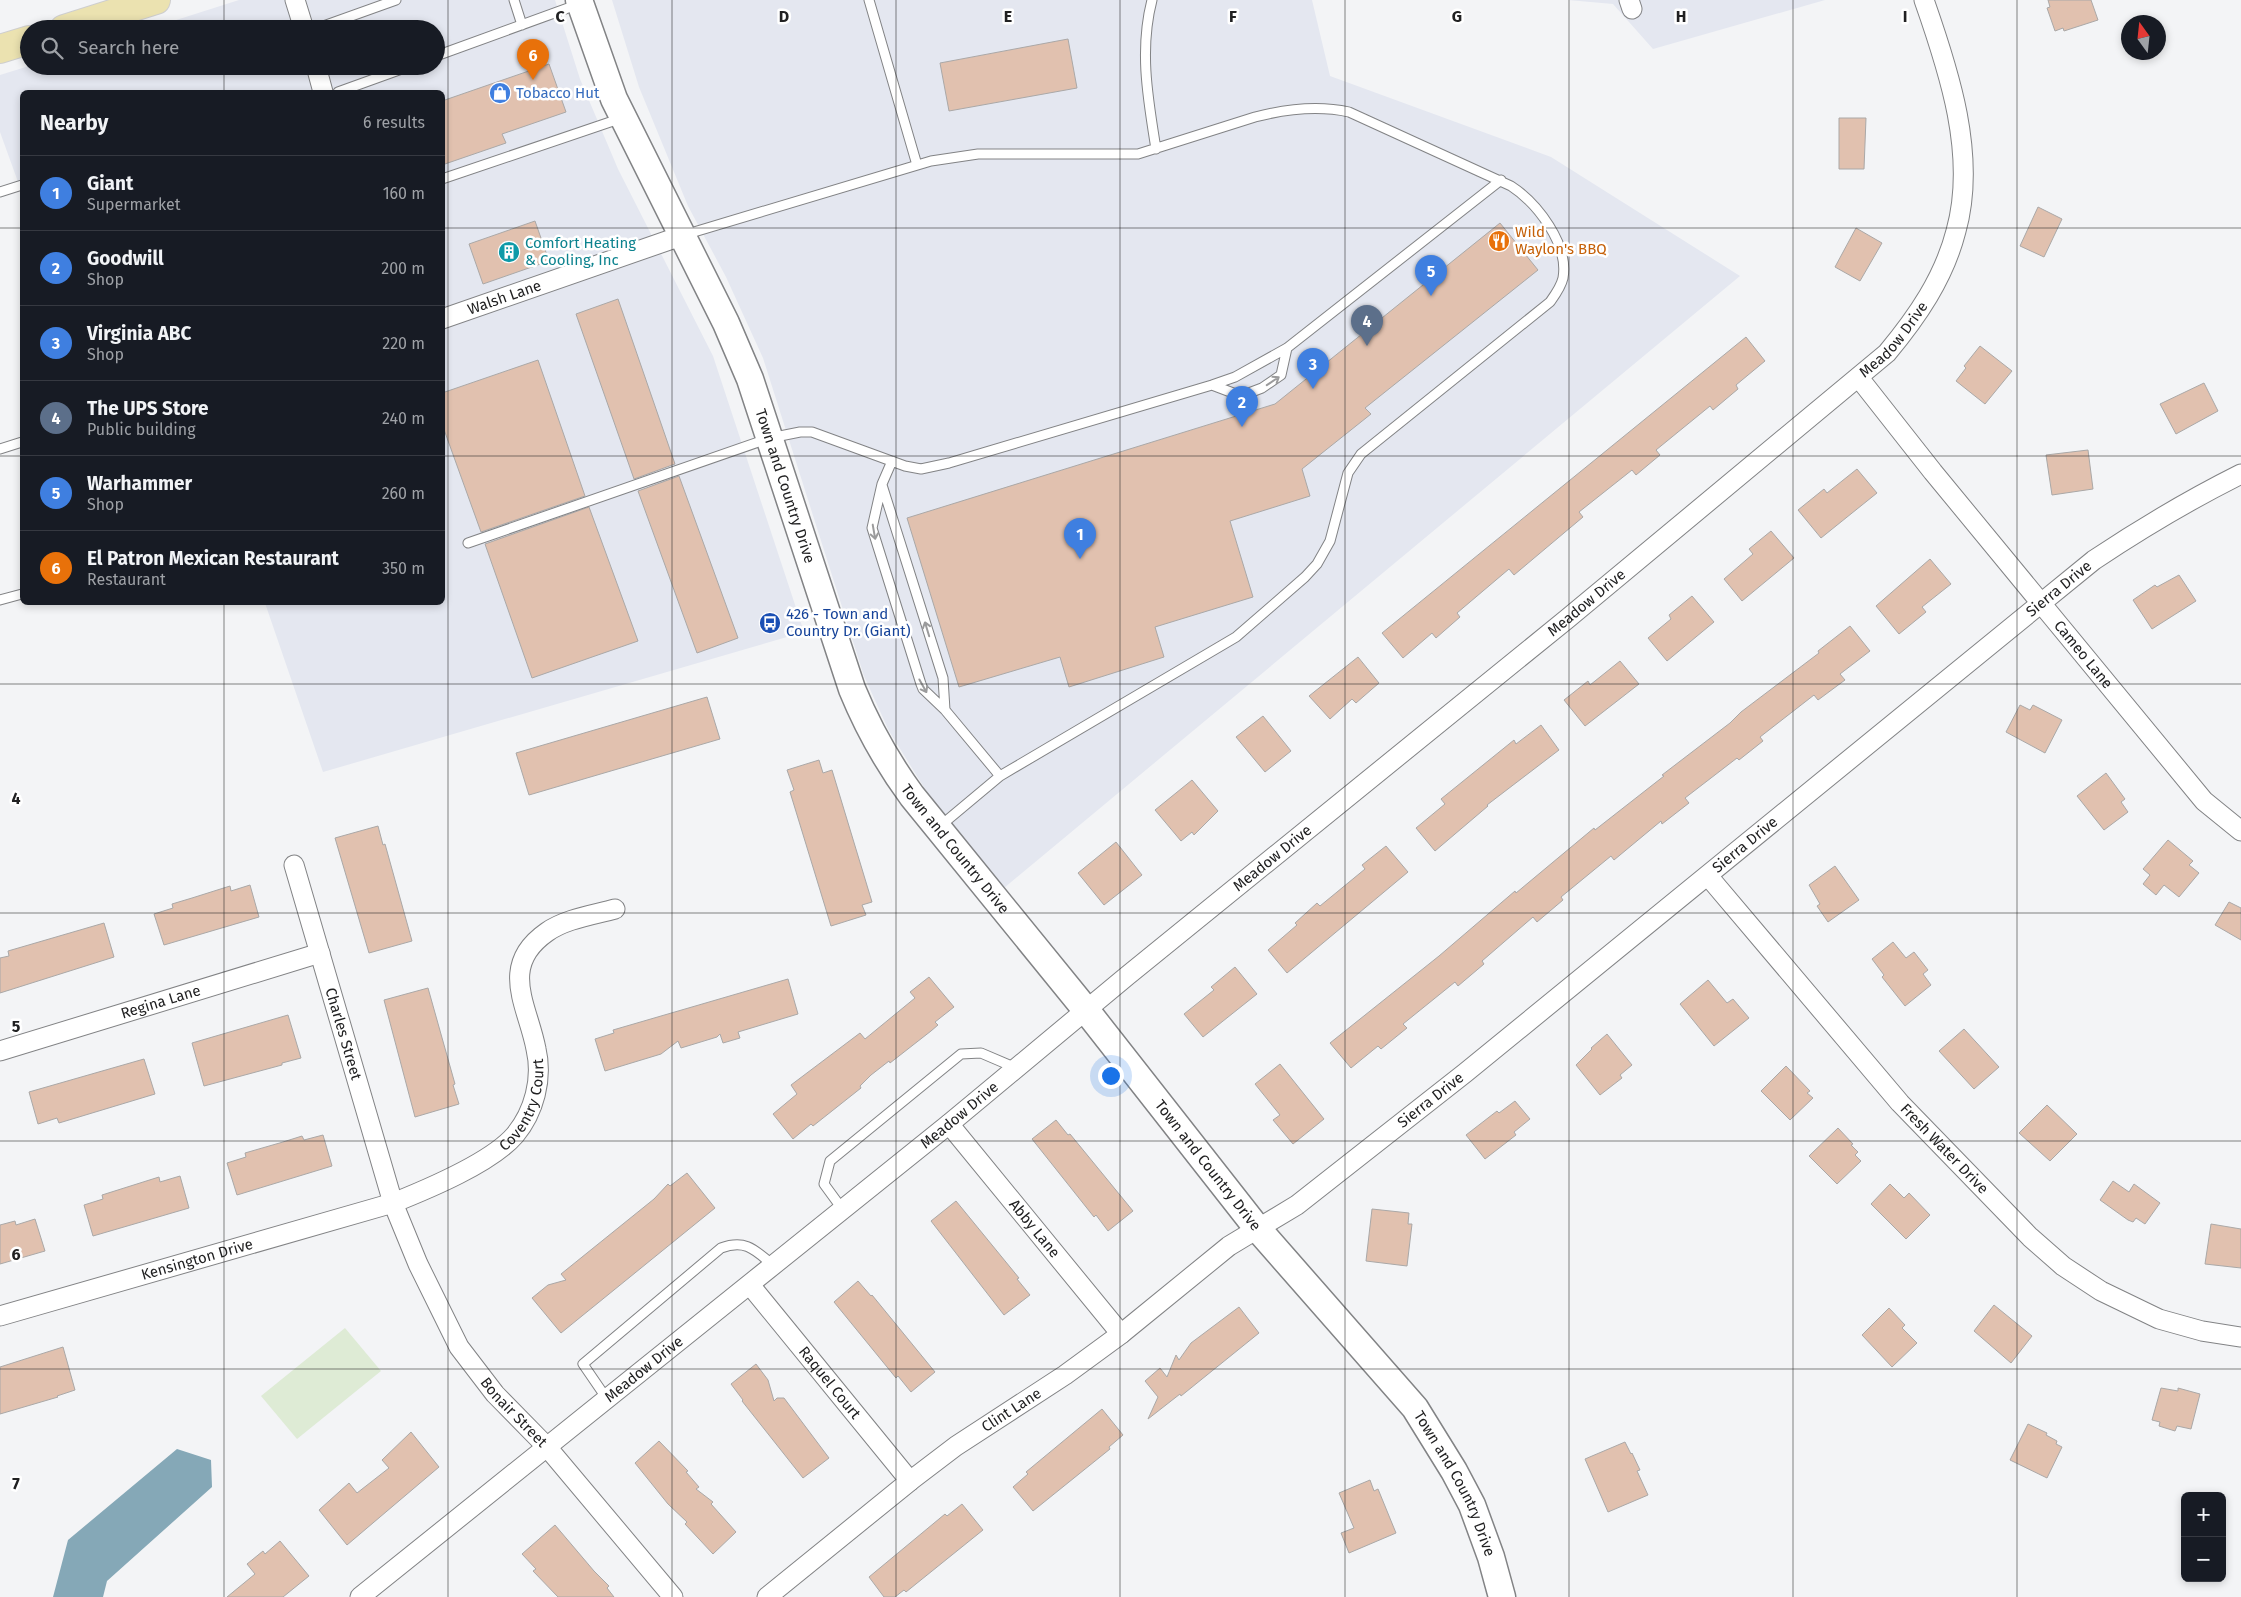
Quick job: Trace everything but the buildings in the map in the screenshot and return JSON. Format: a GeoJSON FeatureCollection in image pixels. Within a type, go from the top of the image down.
{"type":"FeatureCollection","features":[{"type":"Feature","properties":{"kind":"main road"},"geometry":{"type":"LineString","coordinates":[[87,20],[127,4],[156,0]]}},
{"type":"Feature","properties":{"kind":"main road"},"geometry":{"type":"LineString","coordinates":[[0,49],[20,43]]}},
{"type":"Feature","properties":{"kind":"street"},"geometry":{"type":"LineString","coordinates":[[295,0],[301,20]]}},
{"type":"Feature","properties":{"kind":"street","name":"Meadow Drive"},"geometry":{"type":"LineString","coordinates":[[360,1597],[949,1124],[1086,1010],[1567,620],[1887,353],[1911,324],[1927,299],[1944,266],[1957,230],[1962,150],[1957,111],[1942,51],[1924,0]]}},
{"type":"Feature","properties":{"kind":"street","name":"Town and Country Drive"},"geometry":{"type":"LineString","coordinates":[[580,2],[600,63],[623,118],[729,331],[750,379],[852,689],[866,722],[891,768],[1086,1010],[1257,1228],[1415,1408],[1472,1505],[1491,1557],[1502,1597]]}},
{"type":"Feature","properties":{"kind":"street"},"geometry":{"type":"LineString","coordinates":[[318,75],[322,90]]}},
{"type":"Feature","properties":{"kind":"street","name":"Walsh Lane"},"geometry":{"type":"LineString","coordinates":[[445,317],[681,236]]}},
{"type":"Feature","properties":{"kind":"street","name":"Cameo Lane"},"geometry":{"type":"LineString","coordinates":[[1859,378],[1933,472],[2043,603],[2204,801],[2241,831]]}},
{"type":"Feature","properties":{"kind":"street","name":"Sierra Drive"},"geometry":{"type":"LineString","coordinates":[[1257,1228],[1297,1205],[1465,1073],[2094,560],[2148,524],[2194,497],[2241,474]]}},
{"type":"Feature","properties":{"kind":"street","name":"Charles Street"},"geometry":{"type":"LineString","coordinates":[[294,865],[393,1203]]}},
{"type":"Feature","properties":{"kind":"street","name":"Fresh Water Drive"},"geometry":{"type":"LineString","coordinates":[[1708,876],[1900,1103],[2030,1237],[2063,1266],[2101,1291],[2159,1319],[2202,1331],[2241,1337]]}},
{"type":"Feature","properties":{"kind":"street","name":"Coventry Court"},"geometry":{"type":"LineString","coordinates":[[393,1203],[436,1185],[498,1150],[515,1134],[528,1116],[536,1094],[539,1072],[536,1049],[519,994],[519,976],[524,959],[533,943],[547,932],[560,925],[615,909]]}},
{"type":"Feature","properties":{"kind":"street","name":"Regina Lane"},"geometry":{"type":"LineString","coordinates":[[0,1051],[320,953]]}},
{"type":"Feature","properties":{"kind":"street","name":"Abby Lane"},"geometry":{"type":"LineString","coordinates":[[949,1124],[1120,1334]]}},
{"type":"Feature","properties":{"kind":"street","name":"Kensington Drive"},"geometry":{"type":"LineString","coordinates":[[0,1316],[393,1203]]}},
{"type":"Feature","properties":{"kind":"street","name":"Bonair Street"},"geometry":{"type":"LineString","coordinates":[[393,1203],[418,1264],[460,1347],[495,1394],[547,1447],[673,1597]]}},
{"type":"Feature","properties":{"kind":"street","name":"Clint Lane"},"geometry":{"type":"LineString","coordinates":[[767,1597],[956,1446],[1065,1375],[1120,1334],[1229,1246],[1257,1228]]}},
{"type":"Feature","properties":{"kind":"street","name":"Raquel Court"},"geometry":{"type":"LineString","coordinates":[[750,1285],[910,1481]]}},
{"type":"Feature","properties":{"kind":"lane"},"geometry":{"type":"LineString","coordinates":[[340,20],[396,0]]}},
{"type":"Feature","properties":{"kind":"lane"},"geometry":{"type":"LineString","coordinates":[[514,0],[522,25]]}},
{"type":"Feature","properties":{"kind":"lane"},"geometry":{"type":"LineString","coordinates":[[869,0],[916,165]]}},
{"type":"Feature","properties":{"kind":"lane"},"geometry":{"type":"LineString","coordinates":[[1152,0],[1146,22],[1145,62],[1156,149]]}},
{"type":"Feature","properties":{"kind":"lane"},"geometry":{"type":"LineString","coordinates":[[445,53],[580,2]]}},
{"type":"Feature","properties":{"kind":"lane"},"geometry":{"type":"LineString","coordinates":[[344,90],[385,75]]}},
{"type":"Feature","properties":{"kind":"lane"},"geometry":{"type":"LineString","coordinates":[[681,236],[916,165],[978,154],[1123,155],[1156,149],[1274,112],[1307,108],[1336,109],[1349,112],[1501,180],[1519,191],[1554,234],[1560,246],[1563,278],[1550,302],[1361,454],[1348,473],[1330,541],[1317,564],[1306,577],[1236,637],[1220,648],[1000,776],[938,828]]}},
{"type":"Feature","properties":{"kind":"lane"},"geometry":{"type":"LineString","coordinates":[[445,178],[623,118]]}},
{"type":"Feature","properties":{"kind":"lane"},"geometry":{"type":"LineString","coordinates":[[468,543],[770,438],[800,432],[812,432],[914,468],[930,468],[1212,385],[1235,376],[1287,348],[1501,180]]}},
{"type":"Feature","properties":{"kind":"lane"},"geometry":{"type":"LineString","coordinates":[[0,192],[20,186]]}},
{"type":"Feature","properties":{"kind":"lane"},"geometry":{"type":"LineString","coordinates":[[1212,385],[1241,396],[1262,388],[1281,375],[1287,348]]}},
{"type":"Feature","properties":{"kind":"lane"},"geometry":{"type":"LineString","coordinates":[[0,449],[20,443]]}},
{"type":"Feature","properties":{"kind":"lane"},"geometry":{"type":"LineString","coordinates":[[892,461],[882,484],[873,522],[874,536],[921,684],[923,689],[945,710],[1000,776]]}},
{"type":"Feature","properties":{"kind":"lane"},"geometry":{"type":"LineString","coordinates":[[882,484],[942,678],[945,710]]}},
{"type":"Feature","properties":{"kind":"lane"},"geometry":{"type":"LineString","coordinates":[[0,600],[20,595]]}},
{"type":"Feature","properties":{"kind":"lane"},"geometry":{"type":"LineString","coordinates":[[843,1210],[824,1184],[830,1161],[960,1054],[981,1053],[1016,1068]]}},
{"type":"Feature","properties":{"kind":"lane"},"geometry":{"type":"LineString","coordinates":[[607,1399],[583,1364],[721,1248],[734,1243],[750,1246],[774,1266]]}},
{"type":"Feature","properties":{"kind":"shaded area"},"geometry":{"type":"Polygon","coordinates":[[[239,0],[555,0],[580,79],[618,169],[713,356],[804,632],[323,772],[266,605],[445,605],[445,90],[20,90],[20,187],[0,132],[0,75],[20,69],[20,75],[445,75],[445,20],[176,20],[239,0]]]}},
{"type":"Feature","properties":{"kind":"shaded area"},"geometry":{"type":"Polygon","coordinates":[[[612,0],[1312,0],[1330,76],[1551,157],[1740,276],[1004,888],[930,797],[889,731],[864,676],[763,358],[726,277],[688,206],[639,87],[612,0]]]}},
{"type":"Feature","properties":{"kind":"shaded area"},"geometry":{"type":"Polygon","coordinates":[[[1568,0],[1825,0],[1653,49],[1613,4],[1568,0]]]}},
{"type":"Feature","properties":{"kind":"green space"},"geometry":{"type":"Polygon","coordinates":[[[345,1328],[381,1371],[297,1439],[261,1396],[345,1328]]]}},
{"type":"Feature","properties":{"kind":"water"},"geometry":{"type":"Polygon","coordinates":[[[177,1449],[211,1460],[212,1487],[107,1581],[103,1597],[53,1597],[68,1540],[177,1449]]]}},
{"type":"Feature","properties":{"kind":"place","name":"El Patron Mexican Restaurant"},"geometry":{"type":"Point","coordinates":[533,80]}},
{"type":"Feature","properties":{"kind":"place","name":"Tobacco Hut"},"geometry":{"type":"Point","coordinates":[500,93]}},
{"type":"Feature","properties":{"kind":"place","name":"Wild Waylon's BBQ"},"geometry":{"type":"Point","coordinates":[1499,241]}},
{"type":"Feature","properties":{"kind":"place","name":"Comfort Heating & Cooling, Inc"},"geometry":{"type":"Point","coordinates":[509,252]}},
{"type":"Feature","properties":{"kind":"place","name":"Warhammer"},"geometry":{"type":"Point","coordinates":[1431,296]}},
{"type":"Feature","properties":{"kind":"place","name":"The UPS Store"},"geometry":{"type":"Point","coordinates":[1367,346]}},
{"type":"Feature","properties":{"kind":"place","name":"Virginia ABC"},"geometry":{"type":"Point","coordinates":[1313,389]}},
{"type":"Feature","properties":{"kind":"place","name":"Goodwill"},"geometry":{"type":"Point","coordinates":[1242,427]}},
{"type":"Feature","properties":{"kind":"place","name":"Giant"},"geometry":{"type":"Point","coordinates":[1080,559]}},
{"type":"Feature","properties":{"kind":"place","name":"426 - Town and Country Dr. (Giant)"},"geometry":{"type":"Point","coordinates":[770,623]}}]}
